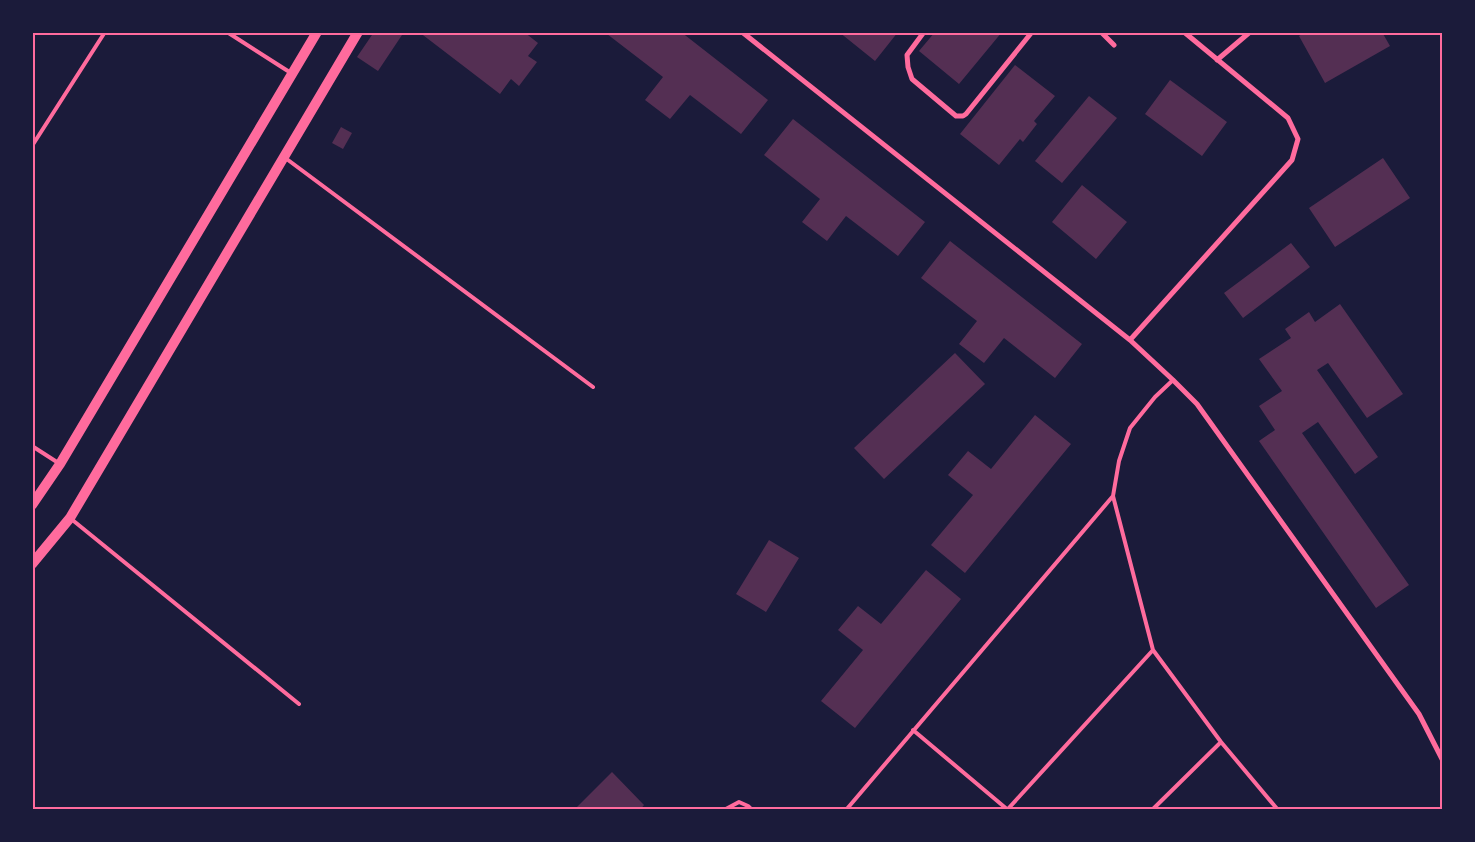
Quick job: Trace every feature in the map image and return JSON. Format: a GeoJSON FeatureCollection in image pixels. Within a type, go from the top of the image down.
{"type":"FeatureCollection","features":[{"type":"Feature","properties":{"kind":"main road"},"geometry":{"type":"LineString","coordinates":[[32,505],[60,464],[317,32]]}},
{"type":"Feature","properties":{"kind":"main road"},"geometry":{"type":"LineString","coordinates":[[32,564],[70,518],[358,32]]}},
{"type":"Feature","properties":{"kind":"street"},"geometry":{"type":"LineString","coordinates":[[742,32],[1130,340],[1197,404],[1413,706],[1442,759]]}},
{"type":"Feature","properties":{"kind":"street"},"geometry":{"type":"LineString","coordinates":[[924,32],[908,55],[908,67],[912,79],[956,116],[966,114],[1032,32]]}},
{"type":"Feature","properties":{"kind":"street"},"geometry":{"type":"LineString","coordinates":[[1101,32],[1114,46]]}},
{"type":"Feature","properties":{"kind":"street"},"geometry":{"type":"LineString","coordinates":[[1130,340],[1292,160],[1298,139],[1288,118],[1184,32]]}},
{"type":"Feature","properties":{"kind":"street"},"geometry":{"type":"LineString","coordinates":[[1217,60],[1250,32]]}},
{"type":"Feature","properties":{"kind":"lane"},"geometry":{"type":"LineString","coordinates":[[32,146],[105,32]]}},
{"type":"Feature","properties":{"kind":"lane"},"geometry":{"type":"LineString","coordinates":[[227,32],[293,74]]}},
{"type":"Feature","properties":{"kind":"lane"},"geometry":{"type":"LineString","coordinates":[[284,157],[593,387]]}},
{"type":"Feature","properties":{"kind":"lane"},"geometry":{"type":"LineString","coordinates":[[1173,380],[1155,397],[1130,428],[1119,461],[1113,496],[1153,650],[1221,742],[1278,810]]}},
{"type":"Feature","properties":{"kind":"lane"},"geometry":{"type":"LineString","coordinates":[[32,446],[60,464]]}},
{"type":"Feature","properties":{"kind":"lane"},"geometry":{"type":"LineString","coordinates":[[846,810],[1113,496]]}},
{"type":"Feature","properties":{"kind":"lane"},"geometry":{"type":"LineString","coordinates":[[70,518],[299,704]]}},
{"type":"Feature","properties":{"kind":"lane"},"geometry":{"type":"LineString","coordinates":[[913,730],[1008,809],[1153,650]]}},
{"type":"Feature","properties":{"kind":"lane"},"geometry":{"type":"LineString","coordinates":[[1152,810],[1221,742]]}},
{"type":"Feature","properties":{"kind":"lane"},"geometry":{"type":"LineString","coordinates":[[724,810],[739,802],[752,810]]}},
{"type":"Feature","properties":{"kind":"building"},"geometry":{"type":"Polygon","coordinates":[[[374,32],[404,32],[378,71],[357,57],[374,32]]]}},
{"type":"Feature","properties":{"kind":"building"},"geometry":{"type":"Polygon","coordinates":[[[419,32],[524,32],[538,43],[528,56],[537,62],[519,86],[511,79],[500,94],[419,32]]]}},
{"type":"Feature","properties":{"kind":"building"},"geometry":{"type":"Polygon","coordinates":[[[609,32],[681,32],[768,100],[741,134],[690,95],[670,119],[645,100],[663,77],[607,34],[609,32]]]}},
{"type":"Feature","properties":{"kind":"building"},"geometry":{"type":"Polygon","coordinates":[[[839,32],[898,32],[875,61],[839,32]]]}},
{"type":"Feature","properties":{"kind":"building"},"geometry":{"type":"Polygon","coordinates":[[[935,32],[1002,32],[959,84],[919,51],[935,32]]]}},
{"type":"Feature","properties":{"kind":"building"},"geometry":{"type":"Polygon","coordinates":[[[1305,32],[1382,32],[1390,46],[1325,83],[1299,36],[1305,32]]]}},
{"type":"Feature","properties":{"kind":"building"},"geometry":{"type":"Polygon","coordinates":[[[1015,65],[1055,96],[1034,121],[1037,124],[1023,142],[1020,139],[999,165],[960,134],[1015,65]]]}},
{"type":"Feature","properties":{"kind":"building"},"geometry":{"type":"Polygon","coordinates":[[[1170,80],[1227,122],[1202,156],[1145,114],[1170,80]]]}},
{"type":"Feature","properties":{"kind":"building"},"geometry":{"type":"Polygon","coordinates":[[[1089,96],[1117,118],[1062,183],[1035,161],[1089,96]]]}},
{"type":"Feature","properties":{"kind":"building"},"geometry":{"type":"Polygon","coordinates":[[[793,119],[925,222],[898,256],[846,216],[827,241],[802,222],[820,199],[764,155],[793,119]]]}},
{"type":"Feature","properties":{"kind":"building"},"geometry":{"type":"Polygon","coordinates":[[[341,127],[352,133],[343,149],[332,143],[341,127]]]}},
{"type":"Feature","properties":{"kind":"building"},"geometry":{"type":"Polygon","coordinates":[[[1383,158],[1410,198],[1335,247],[1309,208],[1383,158]]]}},
{"type":"Feature","properties":{"kind":"building"},"geometry":{"type":"Polygon","coordinates":[[[1082,185],[1127,222],[1096,259],[1052,222],[1082,185]]]}},
{"type":"Feature","properties":{"kind":"building"},"geometry":{"type":"Polygon","coordinates":[[[950,241],[1082,344],[1055,378],[1004,338],[984,363],[959,344],[977,321],[921,278],[950,241]]]}},
{"type":"Feature","properties":{"kind":"building"},"geometry":{"type":"Polygon","coordinates":[[[1291,243],[1310,267],[1243,318],[1224,293],[1291,243]]]}},
{"type":"Feature","properties":{"kind":"building"},"geometry":{"type":"Polygon","coordinates":[[[1340,304],[1403,394],[1367,418],[1328,363],[1317,370],[1378,457],[1355,474],[1318,422],[1302,433],[1409,585],[1376,608],[1259,441],[1275,430],[1259,406],[1282,391],[1259,359],[1291,338],[1285,329],[1309,312],[1315,322],[1340,304]]]}},
{"type":"Feature","properties":{"kind":"building"},"geometry":{"type":"Polygon","coordinates":[[[955,353],[985,384],[884,479],[854,448],[955,353]]]}},
{"type":"Feature","properties":{"kind":"building"},"geometry":{"type":"Polygon","coordinates":[[[1035,415],[1071,444],[965,573],[931,545],[973,495],[948,475],[968,451],[991,469],[1035,415]]]}},
{"type":"Feature","properties":{"kind":"building"},"geometry":{"type":"Polygon","coordinates":[[[769,540],[799,558],[766,612],[736,594],[769,540]]]}},
{"type":"Feature","properties":{"kind":"building"},"geometry":{"type":"Polygon","coordinates":[[[926,570],[961,599],[855,728],[821,701],[863,650],[838,630],[858,606],[881,624],[926,570]]]}},
{"type":"Feature","properties":{"kind":"building"},"geometry":{"type":"Polygon","coordinates":[[[612,772],[644,805],[640,810],[574,810],[612,772]]]}}]}
